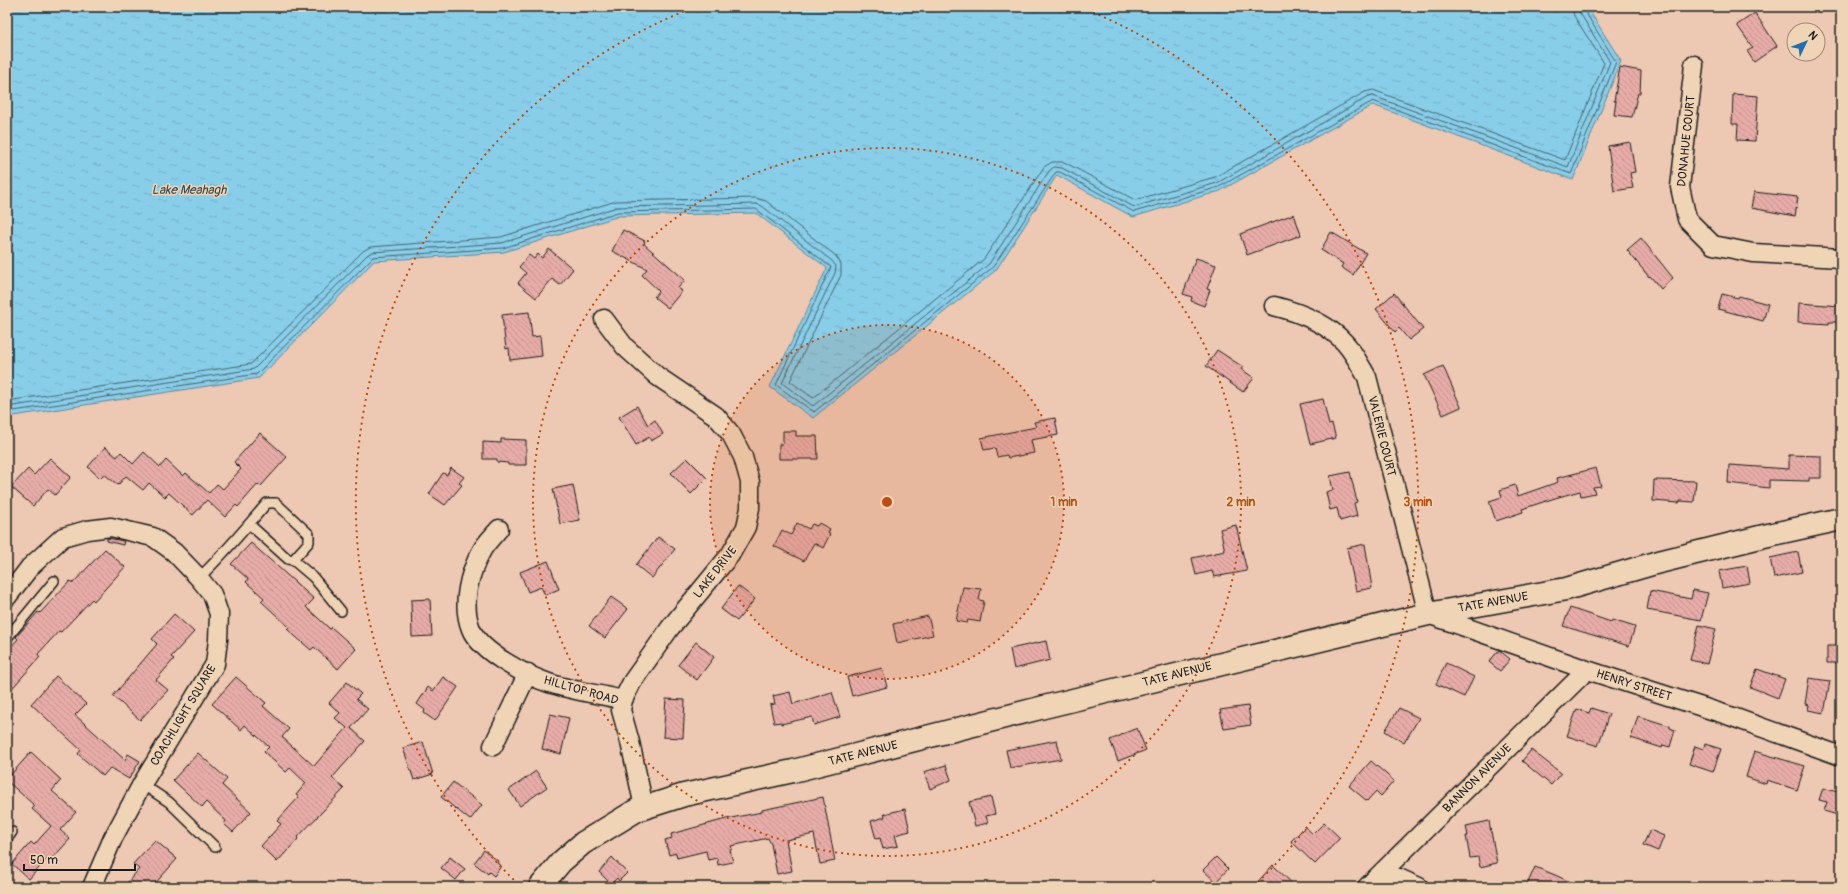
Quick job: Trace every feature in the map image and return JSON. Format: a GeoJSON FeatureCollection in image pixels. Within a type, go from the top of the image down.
{"type":"FeatureCollection","features":[{"type":"Feature","properties":{"kind":"street","name":"DONAHUE COURT"},"geometry":{"type":"LineString","coordinates":[[1694,65],[1680,187],[1687,219],[1713,245],[1753,253],[1841,258]]}},
{"type":"Feature","properties":{"kind":"street","name":"VALERIE COURT"},"geometry":{"type":"LineString","coordinates":[[1274,306],[1292,310],[1328,329],[1344,342],[1355,356],[1366,377],[1428,614]]}},
{"type":"Feature","properties":{"kind":"street","name":"LAKE DRIVE"},"geometry":{"type":"LineString","coordinates":[[604,319],[624,347],[657,376],[716,416],[731,434],[743,457],[750,482],[750,508],[746,527],[730,555],[670,628],[632,682],[623,700]]}},
{"type":"Feature","properties":{"kind":"street","name":"TATE AVENUE"},"geometry":{"type":"LineString","coordinates":[[540,887],[561,862],[583,842],[637,810],[684,795],[793,771],[1048,706],[1428,614],[1566,589],[1659,562],[1841,519]]}},
{"type":"Feature","properties":{"kind":"street","name":"COACHLIGHT SQUARE"},"geometry":{"type":"LineString","coordinates":[[7,597],[30,567],[63,537],[87,530],[111,527],[153,537],[174,552],[200,578],[212,594],[219,614],[215,664],[142,784],[112,838],[92,887]]}},
{"type":"Feature","properties":{"kind":"street","name":"HILLTOP ROAD"},"geometry":{"type":"LineString","coordinates":[[499,529],[482,550],[473,572],[466,599],[467,614],[471,630],[485,646],[508,665],[549,683],[623,700],[621,710],[630,742],[644,807]]}},
{"type":"Feature","properties":{"kind":"street","name":"HENRY STREET"},"geometry":{"type":"LineString","coordinates":[[1428,614],[1587,670],[1730,716],[1841,756]]}},
{"type":"Feature","properties":{"kind":"street","name":"BANNON AVENUE"},"geometry":{"type":"LineString","coordinates":[[1367,887],[1587,670]]}},
{"type":"Feature","properties":{"kind":"street"},"geometry":{"type":"LineString","coordinates":[[493,746],[528,674]]}},
{"type":"Feature","properties":{"kind":"street"},"geometry":{"type":"LineString","coordinates":[[1383,871],[1419,887]]}},
{"type":"Feature","properties":{"kind":"lane"},"geometry":{"type":"LineString","coordinates":[[200,578],[225,554],[268,503],[276,503],[309,534],[309,542],[293,560]]}},
{"type":"Feature","properties":{"kind":"lane"},"geometry":{"type":"LineString","coordinates":[[249,524],[288,559],[293,560],[313,577],[341,611]]}},
{"type":"Feature","properties":{"kind":"lane"},"geometry":{"type":"LineString","coordinates":[[7,638],[54,581]]}},
{"type":"Feature","properties":{"kind":"lane"},"geometry":{"type":"LineString","coordinates":[[142,784],[169,802],[216,847]]}},
{"type":"Feature","properties":{"kind":"water","name":"Lake Meahagh"},"geometry":{"type":"Polygon","coordinates":[[[7,7],[1587,7],[1621,61],[1573,180],[1373,105],[1220,191],[1133,217],[1057,175],[996,270],[813,418],[770,387],[827,268],[756,213],[619,216],[504,252],[374,261],[259,378],[7,417],[7,7]]]}},
{"type":"Feature","properties":{"kind":"building"},"geometry":{"type":"Polygon","coordinates":[[[1755,13],[1777,46],[1754,62],[1747,51],[1753,48],[1737,25],[1755,13]]]}},
{"type":"Feature","properties":{"kind":"building"},"geometry":{"type":"Polygon","coordinates":[[[1620,67],[1641,71],[1640,93],[1638,93],[1632,117],[1614,115],[1616,101],[1614,101],[1620,67]]]}},
{"type":"Feature","properties":{"kind":"building"},"geometry":{"type":"Polygon","coordinates":[[[1733,94],[1758,96],[1755,141],[1737,140],[1738,124],[1732,124],[1733,94]]]}},
{"type":"Feature","properties":{"kind":"building"},"geometry":{"type":"Polygon","coordinates":[[[1630,142],[1635,172],[1630,173],[1633,188],[1614,191],[1608,146],[1630,142]]]}},
{"type":"Feature","properties":{"kind":"building"},"geometry":{"type":"Polygon","coordinates":[[[1754,192],[1798,197],[1795,216],[1751,208],[1754,192]]]}},
{"type":"Feature","properties":{"kind":"building"},"geometry":{"type":"Polygon","coordinates":[[[1294,214],[1301,235],[1247,255],[1240,234],[1294,214]]]}},
{"type":"Feature","properties":{"kind":"building"},"geometry":{"type":"Polygon","coordinates":[[[623,230],[645,241],[644,244],[685,280],[678,288],[682,291],[668,308],[654,297],[659,291],[642,275],[647,269],[612,251],[623,230]]]}},
{"type":"Feature","properties":{"kind":"building"},"geometry":{"type":"Polygon","coordinates":[[[1331,232],[1366,253],[1353,275],[1341,267],[1343,264],[1321,250],[1331,232]]]}},
{"type":"Feature","properties":{"kind":"building"},"geometry":{"type":"Polygon","coordinates":[[[1641,238],[1673,278],[1661,289],[1627,250],[1641,238]]]}},
{"type":"Feature","properties":{"kind":"building"},"geometry":{"type":"Polygon","coordinates":[[[549,249],[573,269],[560,285],[552,279],[536,298],[518,283],[526,273],[519,267],[529,255],[534,259],[538,254],[542,258],[549,249]]]}},
{"type":"Feature","properties":{"kind":"building"},"geometry":{"type":"Polygon","coordinates":[[[1196,258],[1216,265],[1207,289],[1210,290],[1204,306],[1191,301],[1192,297],[1183,294],[1196,258]]]}},
{"type":"Feature","properties":{"kind":"building"},"geometry":{"type":"Polygon","coordinates":[[[1394,293],[1423,329],[1409,340],[1399,328],[1395,332],[1376,309],[1394,293]]]}},
{"type":"Feature","properties":{"kind":"building"},"geometry":{"type":"Polygon","coordinates":[[[1722,294],[1738,298],[1739,296],[1768,304],[1763,321],[1718,309],[1722,294]]]}},
{"type":"Feature","properties":{"kind":"building"},"geometry":{"type":"Polygon","coordinates":[[[1799,303],[1841,306],[1841,322],[1829,322],[1829,324],[1798,322],[1799,303]]]}},
{"type":"Feature","properties":{"kind":"building"},"geometry":{"type":"Polygon","coordinates":[[[529,312],[532,337],[540,336],[542,356],[510,360],[509,348],[506,349],[502,315],[529,312]]]}},
{"type":"Feature","properties":{"kind":"building"},"geometry":{"type":"Polygon","coordinates":[[[1217,350],[1243,367],[1241,369],[1254,378],[1243,392],[1206,366],[1217,350]]]}},
{"type":"Feature","properties":{"kind":"building"},"geometry":{"type":"Polygon","coordinates":[[[1443,366],[1461,407],[1443,415],[1424,375],[1443,366]]]}},
{"type":"Feature","properties":{"kind":"building"},"geometry":{"type":"Polygon","coordinates":[[[1323,399],[1329,425],[1332,424],[1336,438],[1310,444],[1300,404],[1323,399]]]}},
{"type":"Feature","properties":{"kind":"building"},"geometry":{"type":"Polygon","coordinates":[[[637,406],[648,425],[655,420],[663,434],[651,441],[649,437],[636,445],[619,417],[637,406]]]}},
{"type":"Feature","properties":{"kind":"building"},"geometry":{"type":"Polygon","coordinates":[[[1055,418],[1058,435],[1031,440],[1034,453],[1008,458],[1007,455],[997,457],[995,448],[984,450],[981,438],[1036,427],[1034,422],[1055,418]]]}},
{"type":"Feature","properties":{"kind":"building"},"geometry":{"type":"Polygon","coordinates":[[[783,431],[796,431],[796,436],[817,436],[818,459],[779,459],[779,444],[783,444],[783,431]]]}},
{"type":"Feature","properties":{"kind":"building"},"geometry":{"type":"Polygon","coordinates":[[[260,433],[287,457],[261,486],[258,484],[238,507],[236,505],[225,517],[207,500],[193,515],[169,493],[165,497],[149,483],[143,490],[126,476],[118,485],[104,474],[100,478],[88,467],[105,447],[117,457],[121,452],[133,464],[144,452],[160,467],[166,460],[183,476],[186,473],[209,493],[217,484],[223,489],[241,469],[234,462],[260,433]]]}},
{"type":"Feature","properties":{"kind":"building"},"geometry":{"type":"Polygon","coordinates":[[[501,439],[526,440],[526,465],[508,465],[508,463],[497,462],[497,459],[483,459],[483,442],[501,443],[501,439]]]}},
{"type":"Feature","properties":{"kind":"building"},"geometry":{"type":"Polygon","coordinates":[[[1789,455],[1821,456],[1821,478],[1809,478],[1809,481],[1769,480],[1769,488],[1728,483],[1729,465],[1789,469],[1789,455]]]}},
{"type":"Feature","properties":{"kind":"building"},"geometry":{"type":"Polygon","coordinates":[[[50,458],[71,477],[55,495],[48,489],[33,506],[11,487],[28,469],[34,475],[50,458]]]}},
{"type":"Feature","properties":{"kind":"building"},"geometry":{"type":"Polygon","coordinates":[[[687,458],[707,478],[691,494],[671,473],[687,458]]]}},
{"type":"Feature","properties":{"kind":"building"},"geometry":{"type":"Polygon","coordinates":[[[451,468],[464,477],[459,483],[462,485],[445,505],[429,494],[443,473],[447,475],[451,468]]]}},
{"type":"Feature","properties":{"kind":"building"},"geometry":{"type":"Polygon","coordinates":[[[1596,468],[1601,486],[1593,487],[1595,493],[1581,496],[1580,491],[1555,498],[1522,509],[1523,512],[1496,521],[1489,501],[1502,497],[1500,490],[1515,485],[1518,496],[1558,482],[1557,478],[1596,468]]]}},
{"type":"Feature","properties":{"kind":"building"},"geometry":{"type":"Polygon","coordinates":[[[1350,472],[1357,502],[1354,503],[1357,516],[1340,521],[1337,508],[1330,510],[1326,492],[1333,490],[1330,476],[1350,472]]]}},
{"type":"Feature","properties":{"kind":"building"},"geometry":{"type":"Polygon","coordinates":[[[1654,480],[1696,481],[1694,502],[1680,501],[1679,503],[1653,501],[1654,480]]]}},
{"type":"Feature","properties":{"kind":"building"},"geometry":{"type":"Polygon","coordinates":[[[573,485],[580,520],[560,524],[553,489],[573,485]]]}},
{"type":"Feature","properties":{"kind":"building"},"geometry":{"type":"Polygon","coordinates":[[[797,523],[809,529],[812,524],[817,526],[819,523],[830,529],[828,533],[830,534],[823,548],[814,543],[804,561],[774,546],[782,530],[791,535],[797,523]]]}},
{"type":"Feature","properties":{"kind":"building"},"geometry":{"type":"Polygon","coordinates":[[[1236,525],[1247,571],[1214,577],[1212,571],[1196,575],[1192,558],[1225,551],[1220,529],[1236,525]]]}},
{"type":"Feature","properties":{"kind":"building"},"geometry":{"type":"Polygon","coordinates":[[[658,537],[675,549],[652,578],[636,565],[658,537]]]}},
{"type":"Feature","properties":{"kind":"building"},"geometry":{"type":"Polygon","coordinates":[[[107,538],[124,541],[123,545],[107,541],[107,538]]]}},
{"type":"Feature","properties":{"kind":"building"},"geometry":{"type":"Polygon","coordinates":[[[251,543],[314,599],[306,607],[330,629],[331,627],[356,649],[338,669],[314,647],[311,650],[287,629],[289,627],[261,601],[264,598],[246,582],[248,579],[231,564],[251,543]]]}},
{"type":"Feature","properties":{"kind":"building"},"geometry":{"type":"Polygon","coordinates":[[[1365,544],[1372,588],[1356,591],[1347,548],[1365,544]]]}},
{"type":"Feature","properties":{"kind":"building"},"geometry":{"type":"Polygon","coordinates":[[[105,549],[125,567],[94,601],[92,599],[61,632],[59,631],[38,654],[40,657],[7,694],[7,651],[18,639],[16,637],[38,612],[40,613],[70,581],[73,583],[105,549]]]}},
{"type":"Feature","properties":{"kind":"building"},"geometry":{"type":"Polygon","coordinates":[[[1798,552],[1802,572],[1774,578],[1770,558],[1798,552]]]}},
{"type":"Feature","properties":{"kind":"building"},"geometry":{"type":"Polygon","coordinates":[[[548,561],[559,589],[545,595],[541,587],[528,592],[520,572],[548,561]]]}},
{"type":"Feature","properties":{"kind":"building"},"geometry":{"type":"Polygon","coordinates":[[[1747,566],[1750,583],[1722,588],[1719,571],[1747,566]]]}},
{"type":"Feature","properties":{"kind":"building"},"geometry":{"type":"Polygon","coordinates":[[[738,586],[755,599],[737,621],[721,609],[738,586]]]}},
{"type":"Feature","properties":{"kind":"building"},"geometry":{"type":"Polygon","coordinates":[[[963,587],[981,589],[979,600],[984,601],[980,622],[968,620],[967,623],[956,621],[963,587]]]}},
{"type":"Feature","properties":{"kind":"building"},"geometry":{"type":"Polygon","coordinates":[[[1693,590],[1708,593],[1701,620],[1647,610],[1650,591],[1691,599],[1693,590]]]}},
{"type":"Feature","properties":{"kind":"building"},"geometry":{"type":"Polygon","coordinates":[[[611,597],[628,609],[605,638],[589,626],[611,597]]]}},
{"type":"Feature","properties":{"kind":"building"},"geometry":{"type":"Polygon","coordinates":[[[430,599],[432,636],[412,637],[411,600],[430,599]]]}},
{"type":"Feature","properties":{"kind":"building"},"geometry":{"type":"Polygon","coordinates":[[[1570,608],[1611,622],[1612,620],[1635,627],[1629,646],[1563,626],[1570,608]]]}},
{"type":"Feature","properties":{"kind":"building"},"geometry":{"type":"Polygon","coordinates":[[[174,614],[194,632],[171,657],[174,659],[156,680],[168,690],[140,720],[113,696],[157,644],[152,639],[174,614]]]}},
{"type":"Feature","properties":{"kind":"building"},"geometry":{"type":"Polygon","coordinates":[[[928,616],[933,635],[897,643],[893,624],[928,616]]]}},
{"type":"Feature","properties":{"kind":"building"},"geometry":{"type":"Polygon","coordinates":[[[1699,625],[1716,629],[1707,664],[1690,660],[1699,625]]]}},
{"type":"Feature","properties":{"kind":"building"},"geometry":{"type":"Polygon","coordinates":[[[1046,641],[1050,660],[1014,669],[1010,649],[1046,641]]]}},
{"type":"Feature","properties":{"kind":"building"},"geometry":{"type":"Polygon","coordinates":[[[696,642],[714,657],[697,680],[678,665],[696,642]]]}},
{"type":"Feature","properties":{"kind":"building"},"geometry":{"type":"Polygon","coordinates":[[[1827,646],[1841,646],[1841,663],[1827,663],[1827,646]]]}},
{"type":"Feature","properties":{"kind":"building"},"geometry":{"type":"Polygon","coordinates":[[[1499,650],[1510,659],[1500,671],[1489,662],[1499,650]]]}},
{"type":"Feature","properties":{"kind":"building"},"geometry":{"type":"Polygon","coordinates":[[[1446,663],[1474,677],[1464,697],[1436,684],[1446,663]]]}},
{"type":"Feature","properties":{"kind":"building"},"geometry":{"type":"Polygon","coordinates":[[[882,668],[887,687],[852,696],[847,677],[882,668]]]}},
{"type":"Feature","properties":{"kind":"building"},"geometry":{"type":"Polygon","coordinates":[[[1757,669],[1785,679],[1778,698],[1750,687],[1757,669]]]}},
{"type":"Feature","properties":{"kind":"building"},"geometry":{"type":"Polygon","coordinates":[[[56,676],[86,704],[75,715],[125,760],[128,754],[140,761],[129,779],[110,768],[103,776],[78,754],[81,750],[31,704],[56,676]]]}},
{"type":"Feature","properties":{"kind":"building"},"geometry":{"type":"Polygon","coordinates":[[[236,677],[266,703],[263,706],[289,729],[282,737],[314,766],[347,728],[335,718],[340,713],[329,703],[347,682],[361,694],[356,699],[368,709],[351,728],[365,741],[332,778],[344,789],[297,838],[298,839],[277,862],[261,846],[281,824],[277,821],[299,797],[296,795],[306,783],[290,768],[286,772],[264,752],[269,747],[245,725],[241,730],[212,704],[236,677]]]}},
{"type":"Feature","properties":{"kind":"building"},"geometry":{"type":"Polygon","coordinates":[[[443,677],[458,687],[435,721],[424,713],[425,710],[417,704],[428,687],[433,691],[443,677]]]}},
{"type":"Feature","properties":{"kind":"building"},"geometry":{"type":"Polygon","coordinates":[[[1809,678],[1830,681],[1824,713],[1808,710],[1809,705],[1805,704],[1809,678]]]}},
{"type":"Feature","properties":{"kind":"building"},"geometry":{"type":"Polygon","coordinates":[[[790,692],[793,704],[832,692],[840,717],[814,725],[812,717],[781,724],[781,722],[774,723],[770,705],[775,704],[773,696],[790,692]]]}},
{"type":"Feature","properties":{"kind":"building"},"geometry":{"type":"Polygon","coordinates":[[[666,699],[685,700],[683,738],[663,737],[666,699]]]}},
{"type":"Feature","properties":{"kind":"building"},"geometry":{"type":"Polygon","coordinates":[[[1248,706],[1251,725],[1224,729],[1220,710],[1248,706]]]}},
{"type":"Feature","properties":{"kind":"building"},"geometry":{"type":"Polygon","coordinates":[[[1399,708],[1419,718],[1404,743],[1385,731],[1399,708]]]}},
{"type":"Feature","properties":{"kind":"building"},"geometry":{"type":"Polygon","coordinates":[[[1591,708],[1609,714],[1598,746],[1567,736],[1577,709],[1589,713],[1591,708]]]}},
{"type":"Feature","properties":{"kind":"building"},"geometry":{"type":"Polygon","coordinates":[[[550,714],[569,718],[561,754],[542,749],[550,714]]]}},
{"type":"Feature","properties":{"kind":"building"},"geometry":{"type":"Polygon","coordinates":[[[1638,716],[1670,726],[1670,728],[1675,730],[1670,747],[1663,745],[1662,748],[1631,738],[1638,716]]]}},
{"type":"Feature","properties":{"kind":"building"},"geometry":{"type":"Polygon","coordinates":[[[1137,728],[1146,750],[1118,761],[1110,740],[1137,728]]]}},
{"type":"Feature","properties":{"kind":"building"},"geometry":{"type":"Polygon","coordinates":[[[1057,740],[1061,759],[1010,768],[1006,750],[1057,740]]]}},
{"type":"Feature","properties":{"kind":"building"},"geometry":{"type":"Polygon","coordinates":[[[423,742],[433,774],[414,780],[403,748],[423,742]]]}},
{"type":"Feature","properties":{"kind":"building"},"geometry":{"type":"Polygon","coordinates":[[[1705,744],[1721,749],[1713,772],[1689,764],[1695,746],[1703,749],[1705,744]]]}},
{"type":"Feature","properties":{"kind":"building"},"geometry":{"type":"Polygon","coordinates":[[[1531,750],[1561,773],[1551,785],[1522,761],[1531,750]]]}},
{"type":"Feature","properties":{"kind":"building"},"geometry":{"type":"Polygon","coordinates":[[[1754,751],[1805,766],[1797,790],[1767,780],[1766,784],[1746,777],[1754,751]]]}},
{"type":"Feature","properties":{"kind":"building"},"geometry":{"type":"Polygon","coordinates":[[[31,752],[61,780],[52,791],[76,812],[60,830],[70,839],[51,860],[48,858],[29,879],[12,864],[31,842],[34,845],[51,826],[32,809],[35,806],[7,781],[7,779],[31,752]]]}},
{"type":"Feature","properties":{"kind":"building"},"geometry":{"type":"Polygon","coordinates":[[[198,753],[227,779],[222,785],[251,812],[233,832],[224,824],[226,821],[206,802],[202,807],[173,780],[198,753]]]}},
{"type":"Feature","properties":{"kind":"building"},"geometry":{"type":"Polygon","coordinates":[[[1371,761],[1394,781],[1381,796],[1376,791],[1367,801],[1349,786],[1371,761]]]}},
{"type":"Feature","properties":{"kind":"building"},"geometry":{"type":"Polygon","coordinates":[[[946,765],[951,780],[930,789],[924,772],[946,765]]]}},
{"type":"Feature","properties":{"kind":"building"},"geometry":{"type":"Polygon","coordinates":[[[536,771],[547,787],[520,806],[509,790],[536,771]]]}},
{"type":"Feature","properties":{"kind":"building"},"geometry":{"type":"Polygon","coordinates":[[[453,782],[482,805],[470,820],[441,797],[453,782]]]}},
{"type":"Feature","properties":{"kind":"building"},"geometry":{"type":"Polygon","coordinates":[[[1823,788],[1841,793],[1841,816],[1824,811],[1827,802],[1819,800],[1823,788]]]}},
{"type":"Feature","properties":{"kind":"building"},"geometry":{"type":"Polygon","coordinates":[[[823,797],[835,861],[820,864],[814,834],[786,840],[792,871],[777,874],[771,844],[768,838],[731,846],[732,849],[730,850],[733,862],[718,865],[717,858],[708,860],[706,851],[677,858],[676,853],[669,855],[665,840],[672,838],[671,834],[726,819],[762,812],[762,810],[823,797]]]}},
{"type":"Feature","properties":{"kind":"building"},"geometry":{"type":"Polygon","coordinates":[[[991,797],[995,814],[986,816],[988,823],[975,826],[969,802],[991,797]]]}},
{"type":"Feature","properties":{"kind":"building"},"geometry":{"type":"Polygon","coordinates":[[[905,809],[910,831],[895,835],[898,846],[883,849],[880,838],[876,839],[871,821],[885,817],[884,814],[905,809]]]}},
{"type":"Feature","properties":{"kind":"building"},"geometry":{"type":"Polygon","coordinates":[[[1489,821],[1497,863],[1480,867],[1478,857],[1470,858],[1466,836],[1468,836],[1466,826],[1489,821]]]}},
{"type":"Feature","properties":{"kind":"building"},"geometry":{"type":"Polygon","coordinates":[[[1324,823],[1340,838],[1315,864],[1291,841],[1305,827],[1313,834],[1324,823]]]}},
{"type":"Feature","properties":{"kind":"building"},"geometry":{"type":"Polygon","coordinates":[[[1650,830],[1664,836],[1658,851],[1643,845],[1650,830]]]}},
{"type":"Feature","properties":{"kind":"building"},"geometry":{"type":"Polygon","coordinates":[[[155,840],[177,859],[152,887],[133,887],[128,882],[139,869],[133,864],[155,840]]]}},
{"type":"Feature","properties":{"kind":"building"},"geometry":{"type":"Polygon","coordinates":[[[484,850],[498,861],[497,863],[501,866],[494,876],[489,872],[488,874],[474,863],[484,850]]]}},
{"type":"Feature","properties":{"kind":"building"},"geometry":{"type":"Polygon","coordinates":[[[450,857],[465,869],[456,880],[441,868],[450,857]]]}},
{"type":"Feature","properties":{"kind":"building"},"geometry":{"type":"Polygon","coordinates":[[[612,857],[627,873],[619,881],[617,878],[611,884],[599,872],[612,857]]]}},
{"type":"Feature","properties":{"kind":"building"},"geometry":{"type":"Polygon","coordinates":[[[1216,857],[1228,869],[1216,882],[1203,870],[1216,857]]]}},
{"type":"Feature","properties":{"kind":"building"},"geometry":{"type":"Polygon","coordinates":[[[1273,865],[1296,887],[1253,887],[1273,865]]]}},
{"type":"Feature","properties":{"kind":"building"},"geometry":{"type":"Polygon","coordinates":[[[1535,867],[1555,875],[1581,887],[1526,887],[1535,867]]]}}]}
